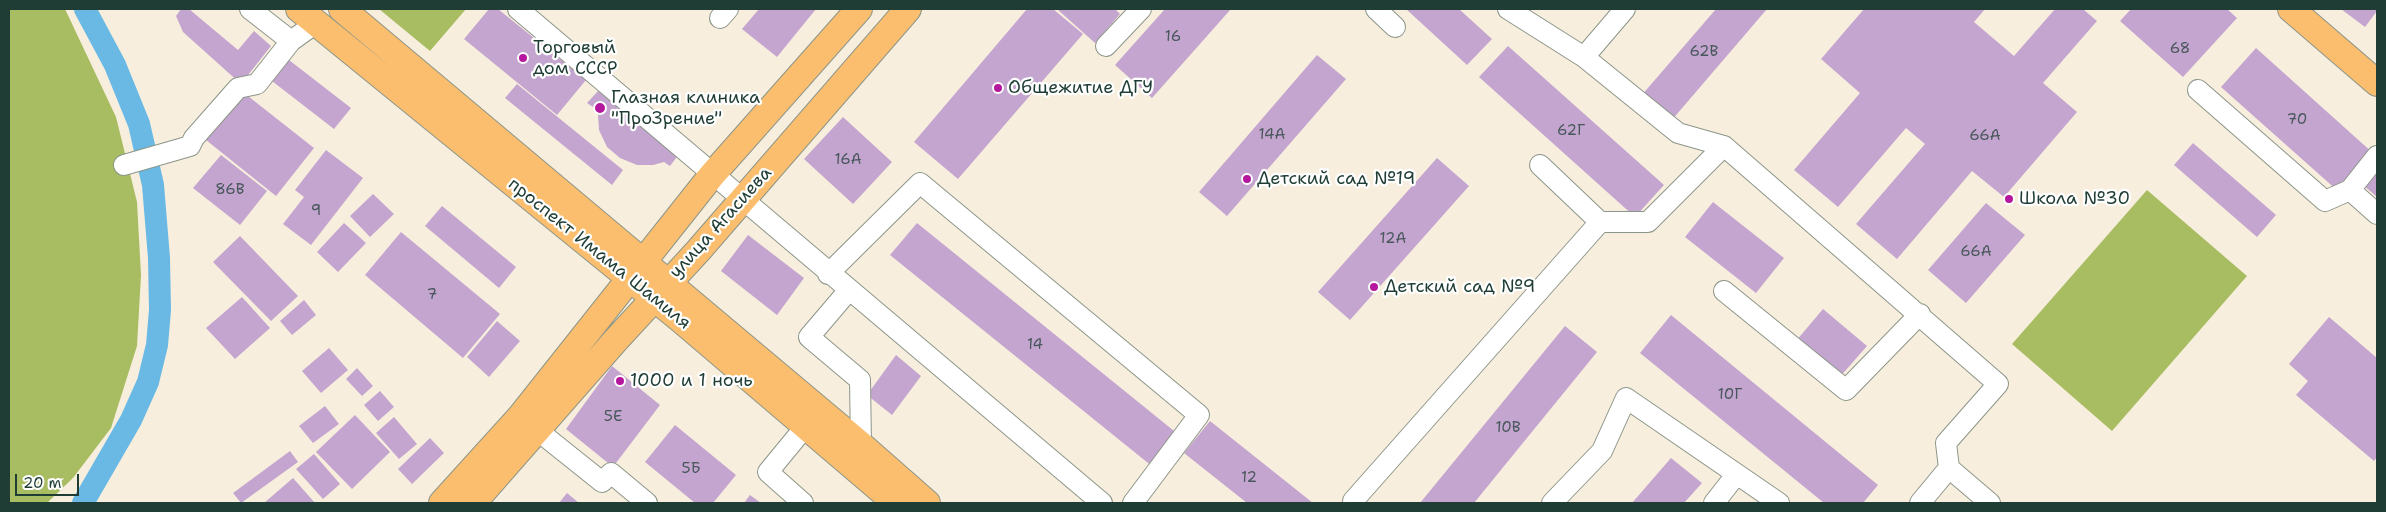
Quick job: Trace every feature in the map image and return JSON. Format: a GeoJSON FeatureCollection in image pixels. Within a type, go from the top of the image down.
{"type":"FeatureCollection","features":[{"type":"Feature","properties":{"kind":"main road","name":"проспект Имама Шамиля"},"geometry":{"type":"LineString","coordinates":[[342,9],[637,270],[862,445],[927,503]]}},
{"type":"Feature","properties":{"kind":"main road","name":"улица Агасиева"},"geometry":{"type":"LineString","coordinates":[[442,503],[520,417],[712,175],[859,9]]}},
{"type":"Feature","properties":{"kind":"main road","name":"улица Агасиева"},"geometry":{"type":"LineString","coordinates":[[473,503],[743,199],[908,9]]}},
{"type":"Feature","properties":{"kind":"main road"},"geometry":{"type":"LineString","coordinates":[[2291,9],[2377,84]]}},
{"type":"Feature","properties":{"kind":"main road","name":"проспект Имама Шамиля"},"geometry":{"type":"LineString","coordinates":[[308,16],[637,270]]}},
{"type":"Feature","properties":{"kind":"main road","name":"проспект Имама Шамиля"},"geometry":{"type":"LineString","coordinates":[[661,290],[805,427],[896,503]]}},
{"type":"Feature","properties":{"kind":"street"},"geometry":{"type":"LineString","coordinates":[[250,9],[291,41]]}},
{"type":"Feature","properties":{"kind":"street"},"geometry":{"type":"LineString","coordinates":[[518,9],[712,175],[743,199],[828,274],[1102,503]]}},
{"type":"Feature","properties":{"kind":"street"},"geometry":{"type":"LineString","coordinates":[[1106,46],[1141,9]]}},
{"type":"Feature","properties":{"kind":"street"},"geometry":{"type":"LineString","coordinates":[[1376,9],[1395,27]]}},
{"type":"Feature","properties":{"kind":"street"},"geometry":{"type":"LineString","coordinates":[[1508,9],[1584,57],[1678,134],[1724,146],[1920,314],[1998,384],[1946,443],[1949,468],[1990,503]]}},
{"type":"Feature","properties":{"kind":"street"},"geometry":{"type":"LineString","coordinates":[[1584,57],[1625,9]]}},
{"type":"Feature","properties":{"kind":"street"},"geometry":{"type":"LineString","coordinates":[[124,165],[190,146],[194,138],[238,88],[257,84],[308,16]]}},
{"type":"Feature","properties":{"kind":"street"},"geometry":{"type":"LineString","coordinates":[[2198,90],[2325,201],[2350,190],[2377,156]]}},
{"type":"Feature","properties":{"kind":"street"},"geometry":{"type":"LineString","coordinates":[[1540,166],[1600,222],[1648,222],[1724,146]]}},
{"type":"Feature","properties":{"kind":"street"},"geometry":{"type":"LineString","coordinates":[[828,274],[920,183],[1199,415],[1133,503]]}},
{"type":"Feature","properties":{"kind":"street"},"geometry":{"type":"LineString","coordinates":[[2350,190],[2377,214]]}},
{"type":"Feature","properties":{"kind":"street"},"geometry":{"type":"LineString","coordinates":[[1355,503],[1353,500],[1600,222]]}},
{"type":"Feature","properties":{"kind":"street"},"geometry":{"type":"LineString","coordinates":[[849,290],[809,337],[860,380],[862,445]]}},
{"type":"Feature","properties":{"kind":"street"},"geometry":{"type":"LineString","coordinates":[[1724,291],[1846,390],[1920,314]]}},
{"type":"Feature","properties":{"kind":"street"},"geometry":{"type":"LineString","coordinates":[[1552,503],[1602,452],[1626,398],[1779,503]]}},
{"type":"Feature","properties":{"kind":"street"},"geometry":{"type":"LineString","coordinates":[[803,503],[768,472],[805,427]]}},
{"type":"Feature","properties":{"kind":"street"},"geometry":{"type":"LineString","coordinates":[[537,430],[602,482],[611,473],[647,503]]}},
{"type":"Feature","properties":{"kind":"street"},"geometry":{"type":"LineString","coordinates":[[1920,503],[1949,468]]}},
{"type":"Feature","properties":{"kind":"street"},"geometry":{"type":"LineString","coordinates":[[1714,503],[1736,475]]}},
{"type":"Feature","properties":{"kind":"green space"},"geometry":{"type":"Polygon","coordinates":[[[9,9],[65,9],[116,117],[137,202],[141,275],[137,346],[111,428],[73,478],[47,503],[9,503],[9,9]]]}},
{"type":"Feature","properties":{"kind":"green space"},"geometry":{"type":"Polygon","coordinates":[[[379,9],[466,9],[430,51],[379,9]]]}},
{"type":"Feature","properties":{"kind":"green space"},"geometry":{"type":"Polygon","coordinates":[[[2147,190],[2247,276],[2112,431],[2012,344],[2147,190]]]}},
{"type":"Feature","properties":{"kind":"building"},"geometry":{"type":"Polygon","coordinates":[[[181,9],[189,9],[238,50],[254,31],[271,46],[241,84],[183,32],[176,16],[181,9]]]}},
{"type":"Feature","properties":{"kind":"building","name":"Торговый дом СССР"},"geometry":{"type":"Polygon","coordinates":[[[489,9],[498,9],[586,80],[557,115],[464,39],[489,9]]]}},
{"type":"Feature","properties":{"kind":"building"},"geometry":{"type":"Polygon","coordinates":[[[759,9],[816,9],[777,57],[742,29],[759,9]]]}},
{"type":"Feature","properties":{"kind":"building","name":"Общежитие ДГУ"},"geometry":{"type":"Polygon","coordinates":[[[1027,9],[1053,9],[1083,34],[958,179],[914,142],[1027,9]]]}},
{"type":"Feature","properties":{"kind":"building"},"geometry":{"type":"Polygon","coordinates":[[[1057,9],[1117,9],[1120,14],[1095,43],[1057,9]]]}},
{"type":"Feature","properties":{"kind":"building"},"geometry":{"type":"Polygon","coordinates":[[[1165,9],[1231,9],[1152,98],[1115,65],[1165,9]]]}},
{"type":"Feature","properties":{"kind":"building"},"geometry":{"type":"Polygon","coordinates":[[[1406,9],[1459,9],[1492,39],[1467,65],[1406,9]]]}},
{"type":"Feature","properties":{"kind":"building"},"geometry":{"type":"Polygon","coordinates":[[[1716,9],[1767,9],[1671,121],[1641,96],[1716,9]]]}},
{"type":"Feature","properties":{"kind":"building"},"geometry":{"type":"Polygon","coordinates":[[[1864,9],[1985,9],[1974,22],[2014,56],[2055,9],[2083,9],[2097,21],[2043,83],[2077,112],[2004,197],[1972,171],[1897,259],[1856,224],[1925,144],[1906,128],[1838,207],[1794,170],[1860,93],[1821,59],[1864,9]]]}},
{"type":"Feature","properties":{"kind":"building"},"geometry":{"type":"Polygon","coordinates":[[[2131,9],[2227,9],[2237,18],[2183,77],[2120,21],[2131,9]]]}},
{"type":"Feature","properties":{"kind":"building"},"geometry":{"type":"Polygon","coordinates":[[[2341,9],[2377,9],[2377,11],[2365,27],[2341,9]]]}},
{"type":"Feature","properties":{"kind":"building"},"geometry":{"type":"Polygon","coordinates":[[[1508,46],[1664,185],[1635,217],[1479,77],[1508,46]]]}},
{"type":"Feature","properties":{"kind":"building"},"geometry":{"type":"Polygon","coordinates":[[[2256,48],[2374,154],[2339,192],[2221,87],[2256,48]]]}},
{"type":"Feature","properties":{"kind":"building"},"geometry":{"type":"Polygon","coordinates":[[[1317,55],[1346,79],[1227,216],[1199,192],[1317,55]]]}},
{"type":"Feature","properties":{"kind":"building"},"geometry":{"type":"Polygon","coordinates":[[[289,60],[351,108],[334,129],[272,81],[289,60]]]}},
{"type":"Feature","properties":{"kind":"building"},"geometry":{"type":"Polygon","coordinates":[[[517,84],[623,170],[612,185],[505,98],[517,84]]]}},
{"type":"Feature","properties":{"kind":"building"},"geometry":{"type":"Polygon","coordinates":[[[239,89],[314,148],[276,196],[201,136],[239,89]]]}},
{"type":"Feature","properties":{"kind":"building"},"geometry":{"type":"Polygon","coordinates":[[[598,91],[679,154],[670,166],[664,162],[653,165],[637,165],[620,158],[607,147],[599,130],[598,115],[593,107],[587,103],[598,91]]]}},
{"type":"Feature","properties":{"kind":"building"},"geometry":{"type":"Polygon","coordinates":[[[843,117],[892,162],[853,204],[804,159],[843,117]]]}},
{"type":"Feature","properties":{"kind":"building"},"geometry":{"type":"Polygon","coordinates":[[[2193,143],[2276,215],[2257,237],[2174,165],[2193,143]]]}},
{"type":"Feature","properties":{"kind":"building"},"geometry":{"type":"Polygon","coordinates":[[[326,150],[363,178],[311,245],[283,224],[304,197],[295,190],[326,150]]]}},
{"type":"Feature","properties":{"kind":"building"},"geometry":{"type":"Polygon","coordinates":[[[221,155],[267,191],[240,225],[193,188],[221,155]]]}},
{"type":"Feature","properties":{"kind":"building"},"geometry":{"type":"Polygon","coordinates":[[[1437,158],[1469,186],[1350,320],[1318,292],[1437,158]]]}},
{"type":"Feature","properties":{"kind":"building"},"geometry":{"type":"Polygon","coordinates":[[[2377,169],[2377,197],[2363,185],[2377,169]]]}},
{"type":"Feature","properties":{"kind":"building"},"geometry":{"type":"Polygon","coordinates":[[[373,194],[394,214],[370,237],[350,216],[373,194]]]}},
{"type":"Feature","properties":{"kind":"building"},"geometry":{"type":"Polygon","coordinates":[[[1713,202],[1784,258],[1756,293],[1685,237],[1713,202]]]}},
{"type":"Feature","properties":{"kind":"building"},"geometry":{"type":"Polygon","coordinates":[[[1986,203],[2025,235],[1966,303],[1928,270],[1986,203]]]}},
{"type":"Feature","properties":{"kind":"building"},"geometry":{"type":"Polygon","coordinates":[[[442,206],[516,267],[499,288],[425,226],[442,206]]]}},
{"type":"Feature","properties":{"kind":"building"},"geometry":{"type":"Polygon","coordinates":[[[344,223],[366,243],[338,272],[317,252],[344,223]]]}},
{"type":"Feature","properties":{"kind":"building"},"geometry":{"type":"Polygon","coordinates":[[[917,223],[1179,435],[1153,467],[890,255],[917,223]]]}},
{"type":"Feature","properties":{"kind":"building"},"geometry":{"type":"Polygon","coordinates":[[[401,232],[500,314],[463,358],[365,275],[401,232]]]}},
{"type":"Feature","properties":{"kind":"building"},"geometry":{"type":"Polygon","coordinates":[[[748,235],[804,278],[777,315],[721,271],[748,235]]]}},
{"type":"Feature","properties":{"kind":"building"},"geometry":{"type":"Polygon","coordinates":[[[240,236],[298,296],[271,321],[213,262],[240,236]]]}},
{"type":"Feature","properties":{"kind":"building"},"geometry":{"type":"Polygon","coordinates":[[[242,297],[270,328],[235,359],[206,328],[242,297]]]}},
{"type":"Feature","properties":{"kind":"building"},"geometry":{"type":"Polygon","coordinates":[[[304,300],[316,315],[292,335],[280,321],[304,300]]]}},
{"type":"Feature","properties":{"kind":"building"},"geometry":{"type":"Polygon","coordinates":[[[1823,309],[1867,346],[1839,378],[1796,341],[1823,309]]]}},
{"type":"Feature","properties":{"kind":"building"},"geometry":{"type":"Polygon","coordinates":[[[1671,315],[1878,485],[1863,503],[1824,503],[1640,353],[1671,315]]]}},
{"type":"Feature","properties":{"kind":"building"},"geometry":{"type":"Polygon","coordinates":[[[2329,317],[2377,358],[2377,457],[2374,461],[2296,395],[2308,381],[2289,364],[2329,317]]]}},
{"type":"Feature","properties":{"kind":"building"},"geometry":{"type":"Polygon","coordinates":[[[497,321],[520,341],[489,377],[467,357],[497,321]]]}},
{"type":"Feature","properties":{"kind":"building"},"geometry":{"type":"Polygon","coordinates":[[[1565,326],[1597,352],[1474,503],[1420,503],[1565,326]]]}},
{"type":"Feature","properties":{"kind":"building"},"geometry":{"type":"Polygon","coordinates":[[[329,348],[348,370],[321,393],[302,371],[329,348]]]}},
{"type":"Feature","properties":{"kind":"building"},"geometry":{"type":"Polygon","coordinates":[[[896,355],[921,376],[892,415],[867,395],[896,355]]]}},
{"type":"Feature","properties":{"kind":"building"},"geometry":{"type":"Polygon","coordinates":[[[612,366],[660,405],[613,467],[566,429],[612,366]]]}},
{"type":"Feature","properties":{"kind":"building"},"geometry":{"type":"Polygon","coordinates":[[[357,368],[373,386],[362,396],[346,379],[357,368]]]}},
{"type":"Feature","properties":{"kind":"building"},"geometry":{"type":"Polygon","coordinates":[[[380,391],[394,407],[378,421],[364,405],[380,391]]]}},
{"type":"Feature","properties":{"kind":"building"},"geometry":{"type":"Polygon","coordinates":[[[325,406],[339,424],[313,443],[299,426],[325,406]]]}},
{"type":"Feature","properties":{"kind":"building"},"geometry":{"type":"Polygon","coordinates":[[[355,415],[390,452],[352,489],[316,452],[355,415]]]}},
{"type":"Feature","properties":{"kind":"building"},"geometry":{"type":"Polygon","coordinates":[[[394,417],[417,444],[399,459],[376,433],[394,417]]]}},
{"type":"Feature","properties":{"kind":"building"},"geometry":{"type":"Polygon","coordinates":[[[1210,421],[1313,503],[1247,503],[1184,453],[1210,421]]]}},
{"type":"Feature","properties":{"kind":"building"},"geometry":{"type":"Polygon","coordinates":[[[675,425],[736,475],[713,503],[695,503],[645,462],[675,425]]]}},
{"type":"Feature","properties":{"kind":"building"},"geometry":{"type":"Polygon","coordinates":[[[430,438],[444,453],[412,484],[398,469],[430,438]]]}},
{"type":"Feature","properties":{"kind":"building"},"geometry":{"type":"Polygon","coordinates":[[[290,451],[298,462],[241,503],[233,493],[290,451]]]}},
{"type":"Feature","properties":{"kind":"building"},"geometry":{"type":"Polygon","coordinates":[[[314,454],[340,484],[323,499],[296,469],[314,454]]]}},
{"type":"Feature","properties":{"kind":"building"},"geometry":{"type":"Polygon","coordinates":[[[1671,458],[1702,483],[1684,503],[1632,503],[1671,458]]]}},
{"type":"Feature","properties":{"kind":"building"},"geometry":{"type":"Polygon","coordinates":[[[293,478],[315,503],[264,503],[293,478]]]}},
{"type":"Feature","properties":{"kind":"building"},"geometry":{"type":"Polygon","coordinates":[[[567,493],[579,503],[559,503],[567,493]]]}},
{"type":"Feature","properties":{"kind":"building"},"geometry":{"type":"Polygon","coordinates":[[[750,495],[761,503],[744,503],[750,495]]]}},
{"type":"Feature","properties":{"kind":"waterway"},"geometry":{"type":"LineString","coordinates":[[83,503],[131,420],[148,382],[157,345],[160,310],[159,258],[153,185],[139,124],[115,65],[85,9]]}},
{"type":"Feature","properties":{"kind":"place","name":"Торговый дом СССР"},"geometry":{"type":"Point","coordinates":[523,58]}},
{"type":"Feature","properties":{"kind":"place","name":"Общежитие ДГУ"},"geometry":{"type":"Point","coordinates":[998,88]}},
{"type":"Feature","properties":{"kind":"place","name":"Глазная клиника \"ПроЗрение\""},"geometry":{"type":"Point","coordinates":[600,108]}},
{"type":"Feature","properties":{"kind":"place","name":"Детский сад №19"},"geometry":{"type":"Point","coordinates":[1247,179]}},
{"type":"Feature","properties":{"kind":"place","name":"Школа №30"},"geometry":{"type":"Point","coordinates":[2009,199]}},
{"type":"Feature","properties":{"kind":"place","name":"Детский сад №9"},"geometry":{"type":"Point","coordinates":[1374,287]}},
{"type":"Feature","properties":{"kind":"place","name":"1000 и 1 ночь"},"geometry":{"type":"Point","coordinates":[620,381]}}]}
